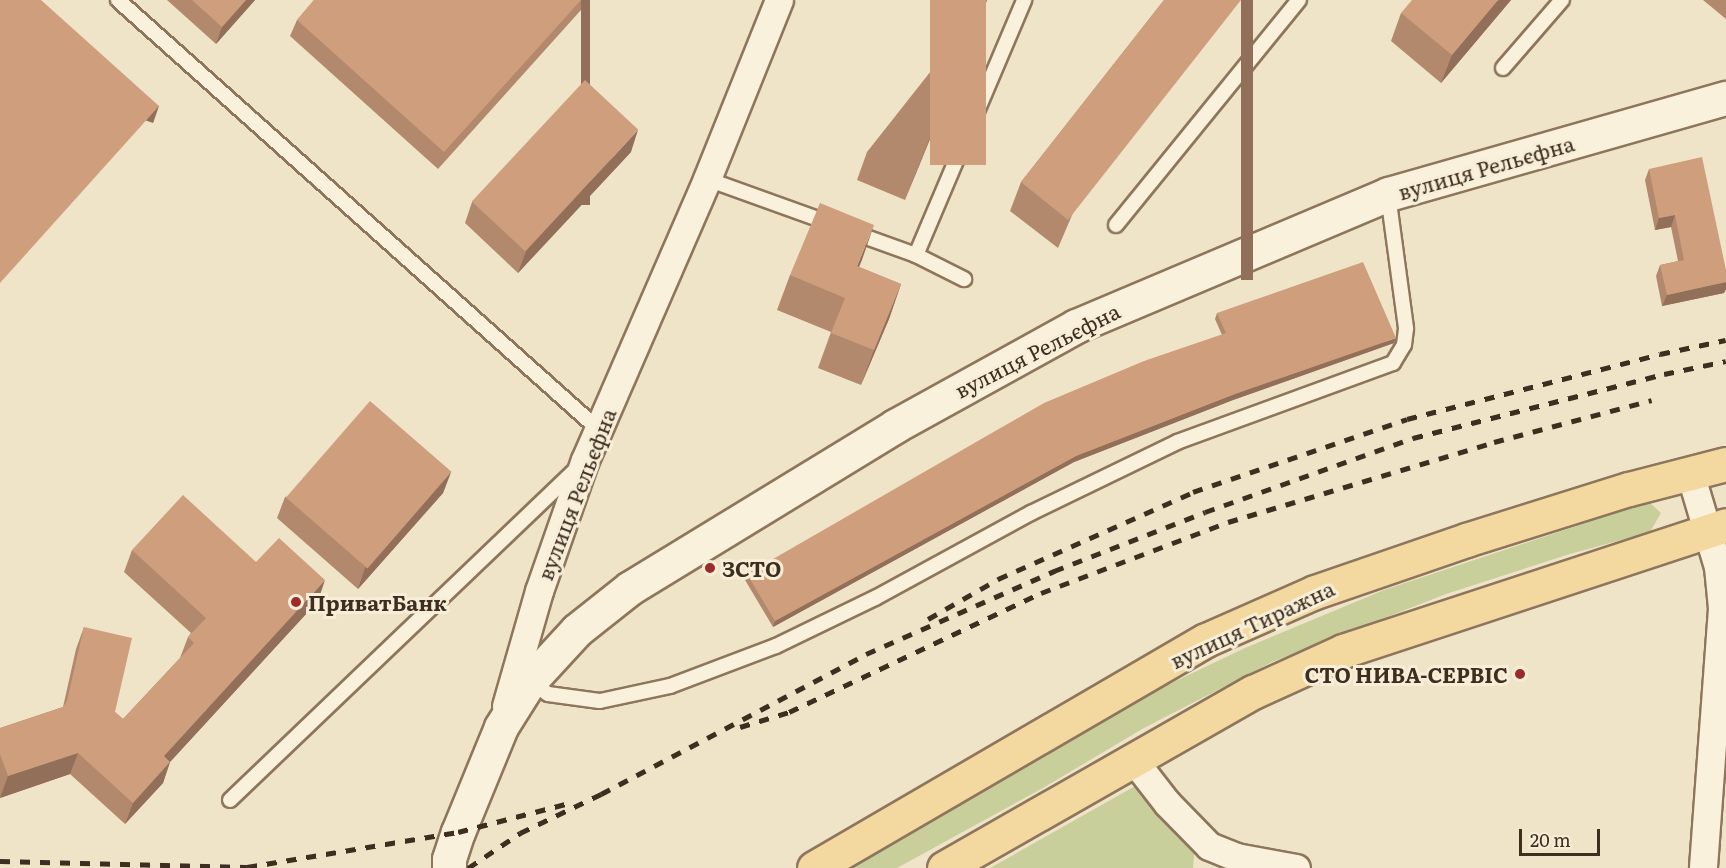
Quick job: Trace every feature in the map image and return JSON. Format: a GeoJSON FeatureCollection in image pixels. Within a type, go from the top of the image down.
{"type":"FeatureCollection","features":[{"type":"Feature","properties":{"kind":"main road","name":"вулиця Тиражна"},"geometry":{"type":"LineString","coordinates":[[814,868],[1206,640],[1315,592],[1466,540],[1629,489],[1726,464]]}},
{"type":"Feature","properties":{"kind":"main road"},"geometry":{"type":"LineString","coordinates":[[944,868],[1132,758],[1253,692],[1343,651],[1717,527]]}},
{"type":"Feature","properties":{"kind":"street","name":"вулиця Рельєфна"},"geometry":{"type":"LineString","coordinates":[[446,865],[501,727],[539,591],[585,460],[707,179],[778,0]]}},
{"type":"Feature","properties":{"kind":"street","name":"вулиця Рельєфна"},"geometry":{"type":"LineString","coordinates":[[501,727],[530,681],[577,630],[630,588],[895,426],[1076,326],[1388,194],[1726,99]]}},
{"type":"Feature","properties":{"kind":"street"},"geometry":{"type":"LineString","coordinates":[[1690,472],[1717,527],[1722,608],[1703,868]]}},
{"type":"Feature","properties":{"kind":"street"},"geometry":{"type":"LineString","coordinates":[[1132,758],[1167,803],[1209,846],[1236,857],[1296,868]]}},
{"type":"Feature","properties":{"kind":"lane"},"geometry":{"type":"LineString","coordinates":[[118,0],[598,429]]}},
{"type":"Feature","properties":{"kind":"lane"},"geometry":{"type":"LineString","coordinates":[[916,255],[1024,0]]}},
{"type":"Feature","properties":{"kind":"lane"},"geometry":{"type":"LineString","coordinates":[[1116,225],[1299,0]]}},
{"type":"Feature","properties":{"kind":"lane"},"geometry":{"type":"LineString","coordinates":[[1503,68],[1562,0]]}},
{"type":"Feature","properties":{"kind":"lane"},"geometry":{"type":"LineString","coordinates":[[707,179],[916,255],[964,279]]}},
{"type":"Feature","properties":{"kind":"lane"},"geometry":{"type":"LineString","coordinates":[[530,681],[548,694],[600,701],[670,686],[776,646],[875,598],[1031,513],[1177,442],[1393,363],[1404,345],[1406,328],[1388,194]]}},
{"type":"Feature","properties":{"kind":"lane"},"geometry":{"type":"LineString","coordinates":[[230,800],[585,460]]}},
{"type":"Feature","properties":{"kind":"green space"},"geometry":{"type":"Polygon","coordinates":[[[1649,502],[1661,513],[1650,532],[1570,554],[1446,594],[1272,662],[1144,728],[1043,788],[897,868],[852,868],[1161,688],[1245,648],[1384,590],[1649,502]]]}},
{"type":"Feature","properties":{"kind":"green space"},"geometry":{"type":"Polygon","coordinates":[[[1144,781],[1195,844],[1193,868],[990,868],[1144,781]]]}},
{"type":"Feature","properties":{"kind":"building"},"geometry":{"type":"Polygon","coordinates":[[[0,0],[41,0],[159,106],[0,283],[0,0]]]}},
{"type":"Feature","properties":{"kind":"building"},"geometry":{"type":"Polygon","coordinates":[[[192,0],[246,0],[222,27],[192,0]]]}},
{"type":"Feature","properties":{"kind":"building"},"geometry":{"type":"Polygon","coordinates":[[[314,0],[581,0],[444,152],[297,20],[314,0]]]}},
{"type":"Feature","properties":{"kind":"building"},"geometry":{"type":"Polygon","coordinates":[[[930,0],[986,0],[986,165],[930,165],[930,0]]]}},
{"type":"Feature","properties":{"kind":"building"},"geometry":{"type":"Polygon","coordinates":[[[1164,0],[1241,0],[1068,220],[1021,182],[1164,0]]]}},
{"type":"Feature","properties":{"kind":"building"},"geometry":{"type":"Polygon","coordinates":[[[1412,0],[1498,0],[1452,55],[1401,13],[1412,0]]]}},
{"type":"Feature","properties":{"kind":"building"},"geometry":{"type":"Polygon","coordinates":[[[585,80],[638,130],[525,251],[472,201],[585,80]]]}},
{"type":"Feature","properties":{"kind":"building"},"geometry":{"type":"Polygon","coordinates":[[[1702,157],[1726,270],[1726,282],[1667,295],[1660,265],[1684,260],[1675,215],[1659,218],[1649,169],[1702,157]]]}},
{"type":"Feature","properties":{"kind":"building"},"geometry":{"type":"Polygon","coordinates":[[[820,203],[874,225],[857,266],[901,284],[874,350],[831,333],[845,298],[790,275],[820,203]]]}},
{"type":"Feature","properties":{"kind":"building"},"geometry":{"type":"Polygon","coordinates":[[[1363,262],[1396,338],[1235,394],[1076,456],[775,621],[747,574],[1044,403],[1144,361],[1226,333],[1217,313],[1363,262]]]}},
{"type":"Feature","properties":{"kind":"building"},"geometry":{"type":"Polygon","coordinates":[[[370,401],[452,472],[368,568],[286,498],[370,401]]]}},
{"type":"Feature","properties":{"kind":"building"},"geometry":{"type":"Polygon","coordinates":[[[183,495],[256,562],[279,538],[325,580],[164,756],[170,762],[133,803],[78,753],[8,776],[0,754],[0,728],[63,707],[67,701],[84,627],[132,638],[115,712],[123,719],[194,643],[188,637],[206,618],[132,550],[183,495]]]}},
{"type":"Feature","properties":{"kind":"railway"},"geometry":{"type":"LineString","coordinates":[[928,619],[998,579],[1193,492],[1407,419],[1660,354],[1726,340]]}},
{"type":"Feature","properties":{"kind":"railway"},"geometry":{"type":"LineString","coordinates":[[468,868],[520,833],[601,794],[866,654],[1054,571],[1205,512],[1413,438],[1664,374],[1726,361]]}},
{"type":"Feature","properties":{"kind":"railway"},"geometry":{"type":"LineString","coordinates":[[740,727],[789,712],[1041,593],[1228,522],[1494,442],[1652,400]]}},
{"type":"Feature","properties":{"kind":"railway"},"geometry":{"type":"LineString","coordinates":[[0,861],[247,867],[458,832],[569,803]]}},
{"type":"Feature","properties":{"kind":"place","name":"ЗСТО"},"geometry":{"type":"Point","coordinates":[710,568]}},
{"type":"Feature","properties":{"kind":"place","name":"ПриватБанк"},"geometry":{"type":"Point","coordinates":[296,602]}},
{"type":"Feature","properties":{"kind":"place","name":"СТО НИВА-СЕРВІС"},"geometry":{"type":"Point","coordinates":[1520,674]}}]}
